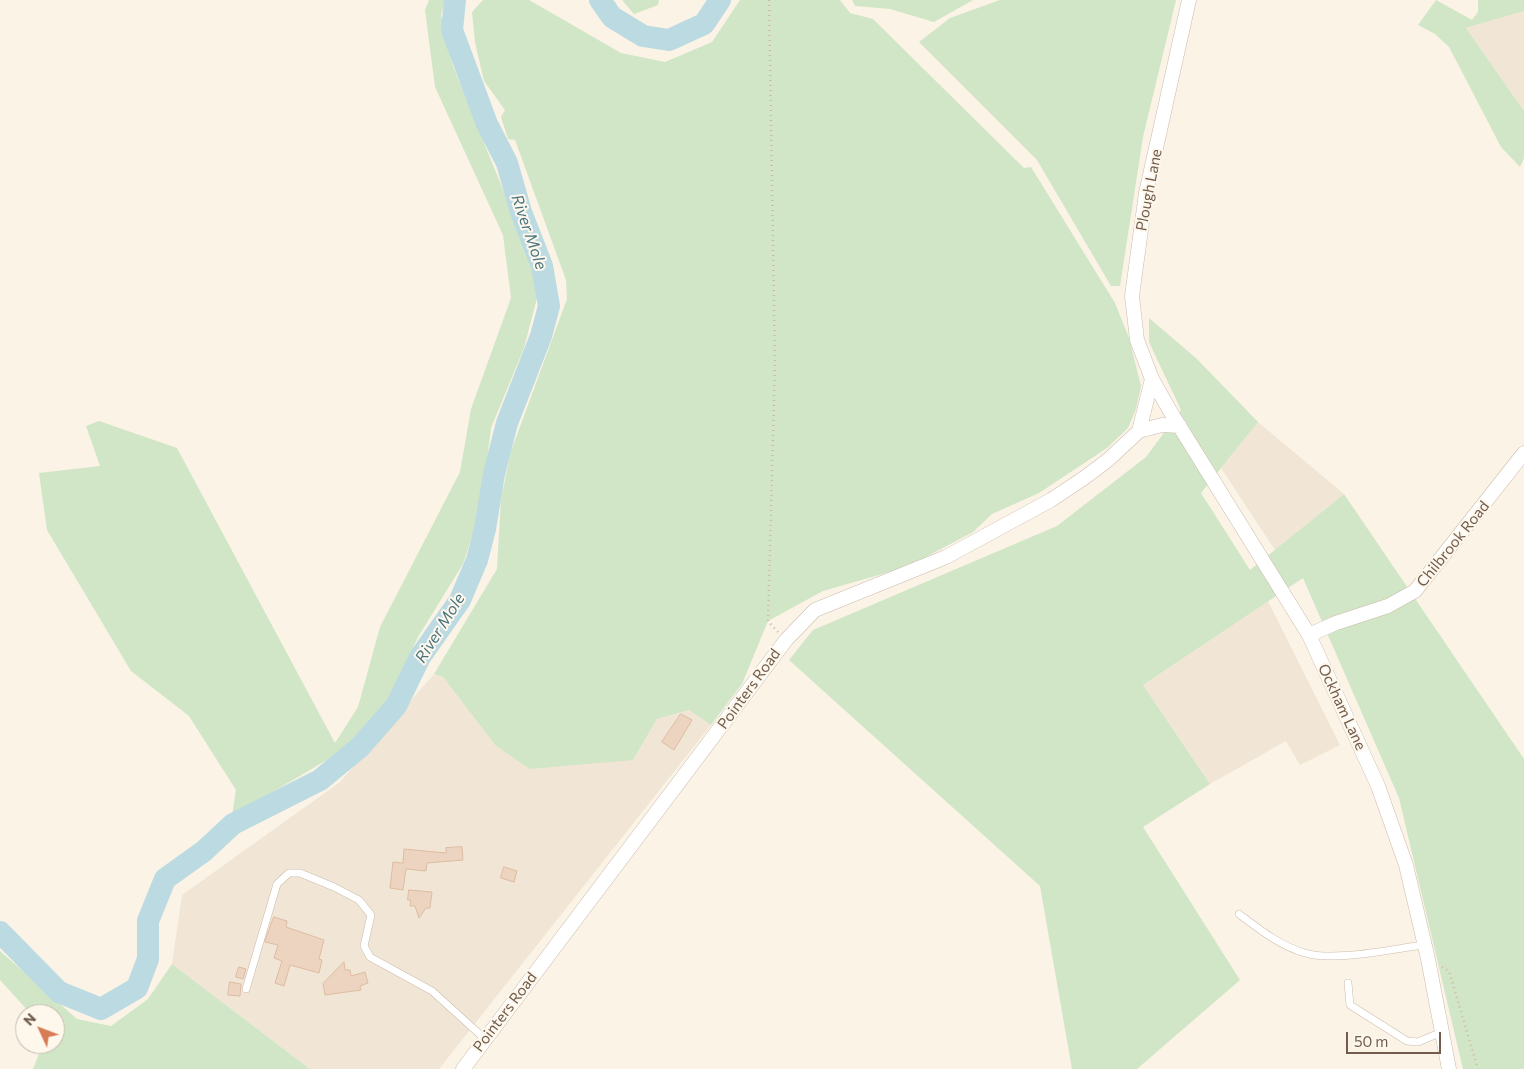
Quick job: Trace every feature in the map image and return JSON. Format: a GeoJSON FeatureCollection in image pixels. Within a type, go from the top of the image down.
{"type":"FeatureCollection","features":[{"type":"Feature","properties":{"kind":"street","name":"Plough Lane"},"geometry":{"type":"LineString","coordinates":[[1152,379],[1137,340],[1132,296],[1146,193],[1189,0]]}},
{"type":"Feature","properties":{"kind":"street","name":"Ockham Lane"},"geometry":{"type":"LineString","coordinates":[[1152,379],[1309,635],[1378,786],[1397,836],[1426,952],[1449,1069]]}},
{"type":"Feature","properties":{"kind":"street"},"geometry":{"type":"LineString","coordinates":[[1139,431],[1152,379]]}},
{"type":"Feature","properties":{"kind":"street","name":"Pointers Road"},"geometry":{"type":"LineString","coordinates":[[463,1069],[786,640],[815,610],[946,556],[1052,500],[1108,460],[1139,431],[1162,425],[1180,426]]}},
{"type":"Feature","properties":{"kind":"street","name":"Chilbrook Road"},"geometry":{"type":"LineString","coordinates":[[1309,635],[1336,623],[1388,606],[1415,591],[1524,453]]}},
{"type":"Feature","properties":{"kind":"lane"},"geometry":{"type":"LineString","coordinates":[[246,989],[277,884],[289,873],[300,873],[359,900],[371,915],[364,946],[370,957],[432,991],[485,1040]]}},
{"type":"Feature","properties":{"kind":"lane"},"geometry":{"type":"LineString","coordinates":[[1239,914],[1279,941],[1307,954],[1328,957],[1426,952]]}},
{"type":"Feature","properties":{"kind":"lane"},"geometry":{"type":"LineString","coordinates":[[1348,983],[1350,1005],[1402,1039],[1418,1042],[1442,1032]]}},
{"type":"Feature","properties":{"kind":"path"},"geometry":{"type":"LineString","coordinates":[[769,0],[775,365],[768,621],[786,640]]}},
{"type":"Feature","properties":{"kind":"path"},"geometry":{"type":"LineString","coordinates":[[1426,952],[1449,971],[1478,1069]]}},
{"type":"Feature","properties":{"kind":"shaded area"},"geometry":{"type":"Polygon","coordinates":[[[1524,11],[1524,111],[1466,28],[1524,11]]]}},
{"type":"Feature","properties":{"kind":"shaded area"},"geometry":{"type":"Polygon","coordinates":[[[1258,422],[1344,494],[1275,550],[1221,468],[1258,422]]]}},
{"type":"Feature","properties":{"kind":"shaded area"},"geometry":{"type":"Polygon","coordinates":[[[1268,601],[1340,745],[1300,765],[1286,741],[1210,784],[1143,685],[1268,601]]]}},
{"type":"Feature","properties":{"kind":"shaded area"},"geometry":{"type":"Polygon","coordinates":[[[434,674],[443,677],[495,745],[633,760],[657,719],[689,710],[711,725],[439,1069],[310,1069],[172,964],[182,895],[340,782],[434,674]]]}},
{"type":"Feature","properties":{"kind":"green space"},"geometry":{"type":"Polygon","coordinates":[[[429,0],[445,0],[441,15],[453,66],[531,259],[537,298],[524,348],[491,428],[481,509],[463,564],[418,637],[389,699],[342,751],[232,816],[236,790],[189,716],[131,671],[47,530],[39,473],[100,466],[86,426],[99,421],[177,448],[335,743],[358,707],[380,627],[460,472],[471,409],[511,298],[503,235],[435,87],[425,10],[429,0]]]}},
{"type":"Feature","properties":{"kind":"green space"},"geometry":{"type":"Polygon","coordinates":[[[483,0],[529,0],[621,53],[665,62],[712,42],[740,0],[840,0],[850,13],[873,19],[1024,168],[1031,167],[1115,303],[1129,338],[1141,386],[1136,409],[1128,428],[1107,448],[1039,493],[992,514],[973,532],[907,567],[823,591],[768,621],[742,684],[711,725],[689,710],[657,719],[633,760],[530,769],[495,745],[443,677],[434,674],[497,569],[501,499],[511,451],[567,299],[566,280],[515,140],[508,139],[501,117],[505,110],[484,81],[475,42],[472,12],[483,0]]]}},
{"type":"Feature","properties":{"kind":"green space"},"geometry":{"type":"Polygon","coordinates":[[[622,0],[659,0],[658,5],[634,14],[622,0]]]}},
{"type":"Feature","properties":{"kind":"green space"},"geometry":{"type":"Polygon","coordinates":[[[852,0],[973,0],[934,22],[890,9],[855,6],[852,0]]]}},
{"type":"Feature","properties":{"kind":"green space"},"geometry":{"type":"Polygon","coordinates":[[[1000,0],[1176,0],[1143,137],[1120,286],[1111,286],[1037,160],[919,42],[950,18],[1000,0]]]}},
{"type":"Feature","properties":{"kind":"green space"},"geometry":{"type":"Polygon","coordinates":[[[1436,0],[1472,20],[1478,12],[1478,0],[1524,0],[1524,11],[1466,28],[1524,111],[1524,158],[1520,167],[1501,147],[1449,47],[1435,34],[1418,25],[1436,0]]]}},
{"type":"Feature","properties":{"kind":"green space"},"geometry":{"type":"Polygon","coordinates":[[[1149,318],[1197,359],[1258,422],[1201,493],[1250,570],[1344,494],[1524,759],[1524,1069],[1463,1069],[1399,798],[1303,578],[1143,685],[1210,784],[1143,827],[1240,980],[1137,1069],[1072,1069],[1040,886],[789,660],[813,630],[1057,526],[1146,457],[1181,410],[1149,342],[1149,318]]]}},
{"type":"Feature","properties":{"kind":"green space"},"geometry":{"type":"Polygon","coordinates":[[[0,951],[60,1004],[22,1004],[0,980],[0,951]]]}},
{"type":"Feature","properties":{"kind":"green space"},"geometry":{"type":"Polygon","coordinates":[[[172,964],[310,1069],[33,1069],[39,1054],[65,1054],[65,1008],[77,1019],[111,1026],[148,999],[172,964]]]}},
{"type":"Feature","properties":{"kind":"building"},"geometry":{"type":"Polygon","coordinates":[[[681,714],[692,720],[674,750],[662,742],[681,714]]]}},
{"type":"Feature","properties":{"kind":"building"},"geometry":{"type":"Polygon","coordinates":[[[462,847],[463,860],[427,863],[426,871],[406,869],[403,890],[390,888],[393,862],[403,863],[404,849],[446,853],[446,848],[462,847]]]}},
{"type":"Feature","properties":{"kind":"building"},"geometry":{"type":"Polygon","coordinates":[[[504,867],[517,871],[514,882],[501,878],[504,867]]]}},
{"type":"Feature","properties":{"kind":"building"},"geometry":{"type":"Polygon","coordinates":[[[409,890],[432,892],[430,908],[426,908],[419,918],[415,906],[410,906],[411,900],[408,900],[409,890]]]}},
{"type":"Feature","properties":{"kind":"building"},"geometry":{"type":"Polygon","coordinates":[[[274,917],[287,921],[286,927],[324,940],[319,959],[322,960],[319,973],[290,965],[284,986],[275,983],[282,961],[274,958],[278,945],[265,942],[274,917]]]}},
{"type":"Feature","properties":{"kind":"building"},"geometry":{"type":"Polygon","coordinates":[[[344,962],[345,970],[350,970],[351,976],[365,972],[368,983],[360,986],[361,990],[325,995],[323,984],[344,962]]]}},
{"type":"Feature","properties":{"kind":"building"},"geometry":{"type":"Polygon","coordinates":[[[239,967],[246,969],[243,979],[236,977],[239,967]]]}},
{"type":"Feature","properties":{"kind":"building"},"geometry":{"type":"Polygon","coordinates":[[[230,982],[241,984],[240,996],[228,995],[230,982]]]}},
{"type":"Feature","properties":{"kind":"waterway","name":"River Mole"},"geometry":{"type":"LineString","coordinates":[[0,932],[59,992],[101,1009],[137,988],[148,959],[148,921],[165,879],[204,851],[233,824],[320,780],[360,747],[396,706],[420,657],[460,600],[477,560],[485,529],[494,474],[507,423],[541,336],[549,306],[542,266],[521,212],[507,163],[487,124],[452,30],[455,0]]}},
{"type":"Feature","properties":{"kind":"waterway","name":"River Mole"},"geometry":{"type":"LineString","coordinates":[[600,0],[612,17],[643,36],[669,40],[704,24],[720,0]]}}]}
